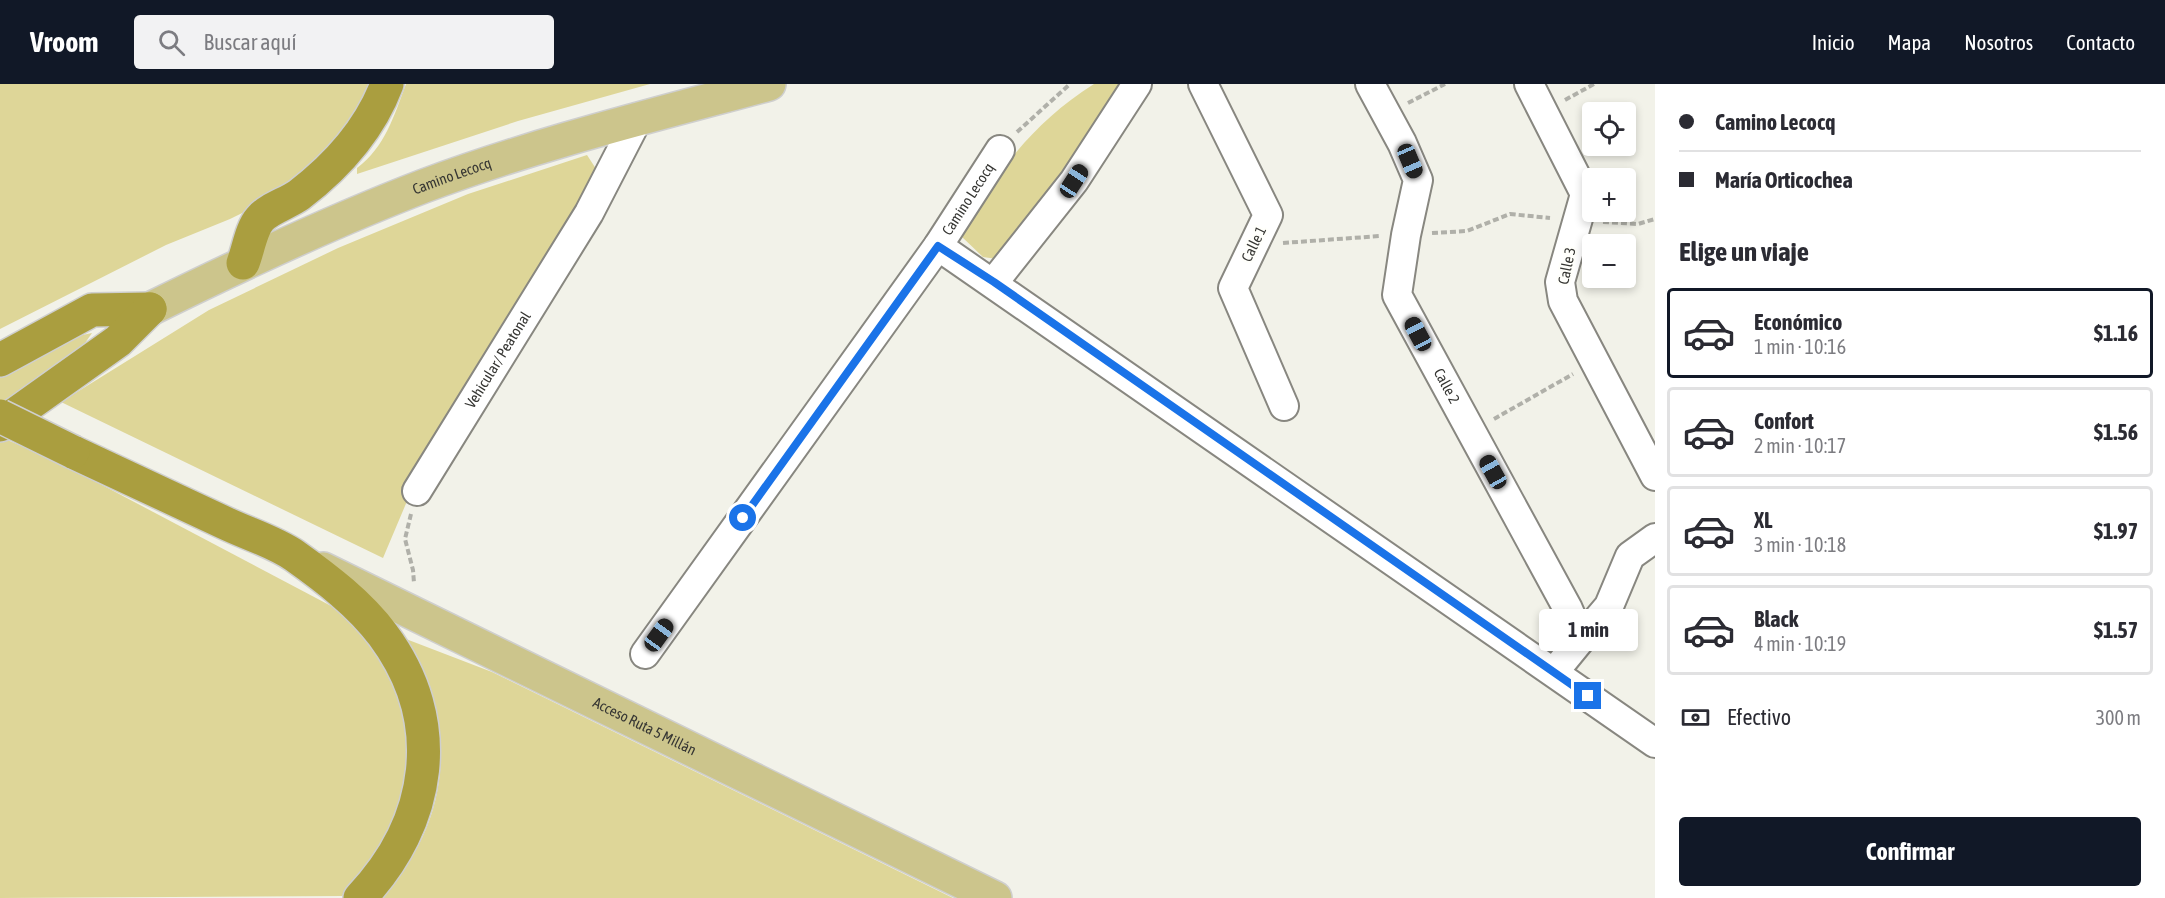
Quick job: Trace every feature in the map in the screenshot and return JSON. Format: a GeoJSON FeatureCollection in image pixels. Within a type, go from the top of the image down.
{"type":"FeatureCollection","features":[{"type":"Feature","properties":{"kind":"highway"},"geometry":{"type":"LineString","coordinates":[[243,263],[260,219],[314,183],[349,148],[366,126],[387,84]]}},
{"type":"Feature","properties":{"kind":"highway"},"geometry":{"type":"LineString","coordinates":[[0,360],[92,310],[150,309]]}},
{"type":"Feature","properties":{"kind":"highway"},"geometry":{"type":"LineString","coordinates":[[0,425],[118,341],[150,309]]}},
{"type":"Feature","properties":{"kind":"highway"},"geometry":{"type":"LineString","coordinates":[[0,416],[293,555],[358,607],[382,634],[402,664],[416,696],[425,759],[412,820],[390,861],[360,898]]}},
{"type":"Feature","properties":{"kind":"main road","name":"Camino Lecocq"},"geometry":{"type":"LineString","coordinates":[[150,309],[293,239],[426,186],[637,120],[769,84]]}},
{"type":"Feature","properties":{"kind":"main road","name":"Acceso Ruta 5 Millán"},"geometry":{"type":"LineString","coordinates":[[293,555],[995,898]]}},
{"type":"Feature","properties":{"kind":"street"},"geometry":{"type":"LineString","coordinates":[[994,282],[1074,181],[1137,84]]}},
{"type":"Feature","properties":{"kind":"street","name":"Calle 1"},"geometry":{"type":"LineString","coordinates":[[1203,84],[1268,215],[1233,288],[1284,406]]}},
{"type":"Feature","properties":{"kind":"street","name":"Calle 2"},"geometry":{"type":"LineString","coordinates":[[1370,84],[1418,180],[1406,235],[1397,295],[1581,639]]}},
{"type":"Feature","properties":{"kind":"street","name":"Calle 3"},"geometry":{"type":"LineString","coordinates":[[1529,84],[1585,194],[1560,282],[1563,301],[1655,476]]}},
{"type":"Feature","properties":{"kind":"street","name":"Vehicular/ Peatonal"},"geometry":{"type":"LineString","coordinates":[[417,491],[589,213],[637,120]]}},
{"type":"Feature","properties":{"kind":"street","name":"Camino Lecocq"},"geometry":{"type":"LineString","coordinates":[[645,654],[938,246],[1000,150]]}},
{"type":"Feature","properties":{"kind":"street"},"geometry":{"type":"LineString","coordinates":[[938,246],[994,282],[1655,743]]}},
{"type":"Feature","properties":{"kind":"street"},"geometry":{"type":"LineString","coordinates":[[1554,672],[1610,606],[1630,556],[1655,538]]}},
{"type":"Feature","properties":{"kind":"path","name":"Camino Lecocq"},"geometry":{"type":"LineString","coordinates":[[1000,150],[1070,84]]}},
{"type":"Feature","properties":{"kind":"path"},"geometry":{"type":"LineString","coordinates":[[1387,114],[1444,84]]}},
{"type":"Feature","properties":{"kind":"path"},"geometry":{"type":"LineString","coordinates":[[1268,215],[1282,243],[1467,231],[1510,214],[1638,224],[1655,219]]}},
{"type":"Feature","properties":{"kind":"path"},"geometry":{"type":"LineString","coordinates":[[1471,432],[1595,361]]}},
{"type":"Feature","properties":{"kind":"path"},"geometry":{"type":"LineString","coordinates":[[399,606],[414,585],[413,570],[405,539],[417,491]]}},
{"type":"Feature","properties":{"kind":"shaded area"},"geometry":{"type":"Polygon","coordinates":[[[0,84],[373,84],[356,118],[289,190],[230,219],[166,245],[0,329],[0,84]]]}},
{"type":"Feature","properties":{"kind":"shaded area"},"geometry":{"type":"Polygon","coordinates":[[[406,84],[650,84],[518,121],[357,174],[357,168],[375,151],[388,130],[406,84]]]}},
{"type":"Feature","properties":{"kind":"shaded area"},"geometry":{"type":"Polygon","coordinates":[[[1094,84],[1125,84],[1045,203],[997,259],[983,257],[961,236],[969,215],[1007,163],[1032,134],[1061,108],[1094,84]]]}},
{"type":"Feature","properties":{"kind":"shaded area"},"geometry":{"type":"Polygon","coordinates":[[[587,155],[602,178],[413,487],[383,558],[61,402],[209,310],[338,248],[468,194],[587,155]]]}},
{"type":"Feature","properties":{"kind":"shaded area"},"geometry":{"type":"Polygon","coordinates":[[[92,333],[76,356],[0,403],[0,373],[58,340],[92,333]]]}},
{"type":"Feature","properties":{"kind":"shaded area"},"geometry":{"type":"Polygon","coordinates":[[[0,437],[51,458],[352,617],[397,680],[412,743],[403,807],[359,878],[342,896],[0,898],[0,437]]]}},
{"type":"Feature","properties":{"kind":"shaded area"},"geometry":{"type":"Polygon","coordinates":[[[406,639],[492,672],[953,898],[376,898],[395,879],[424,834],[439,782],[441,756],[434,702],[406,639]]]}},
{"type":"Feature","properties":{"kind":"route"},"geometry":{"type":"LineString","coordinates":[[743,518],[938,246],[994,282],[1588,696]]}}]}
